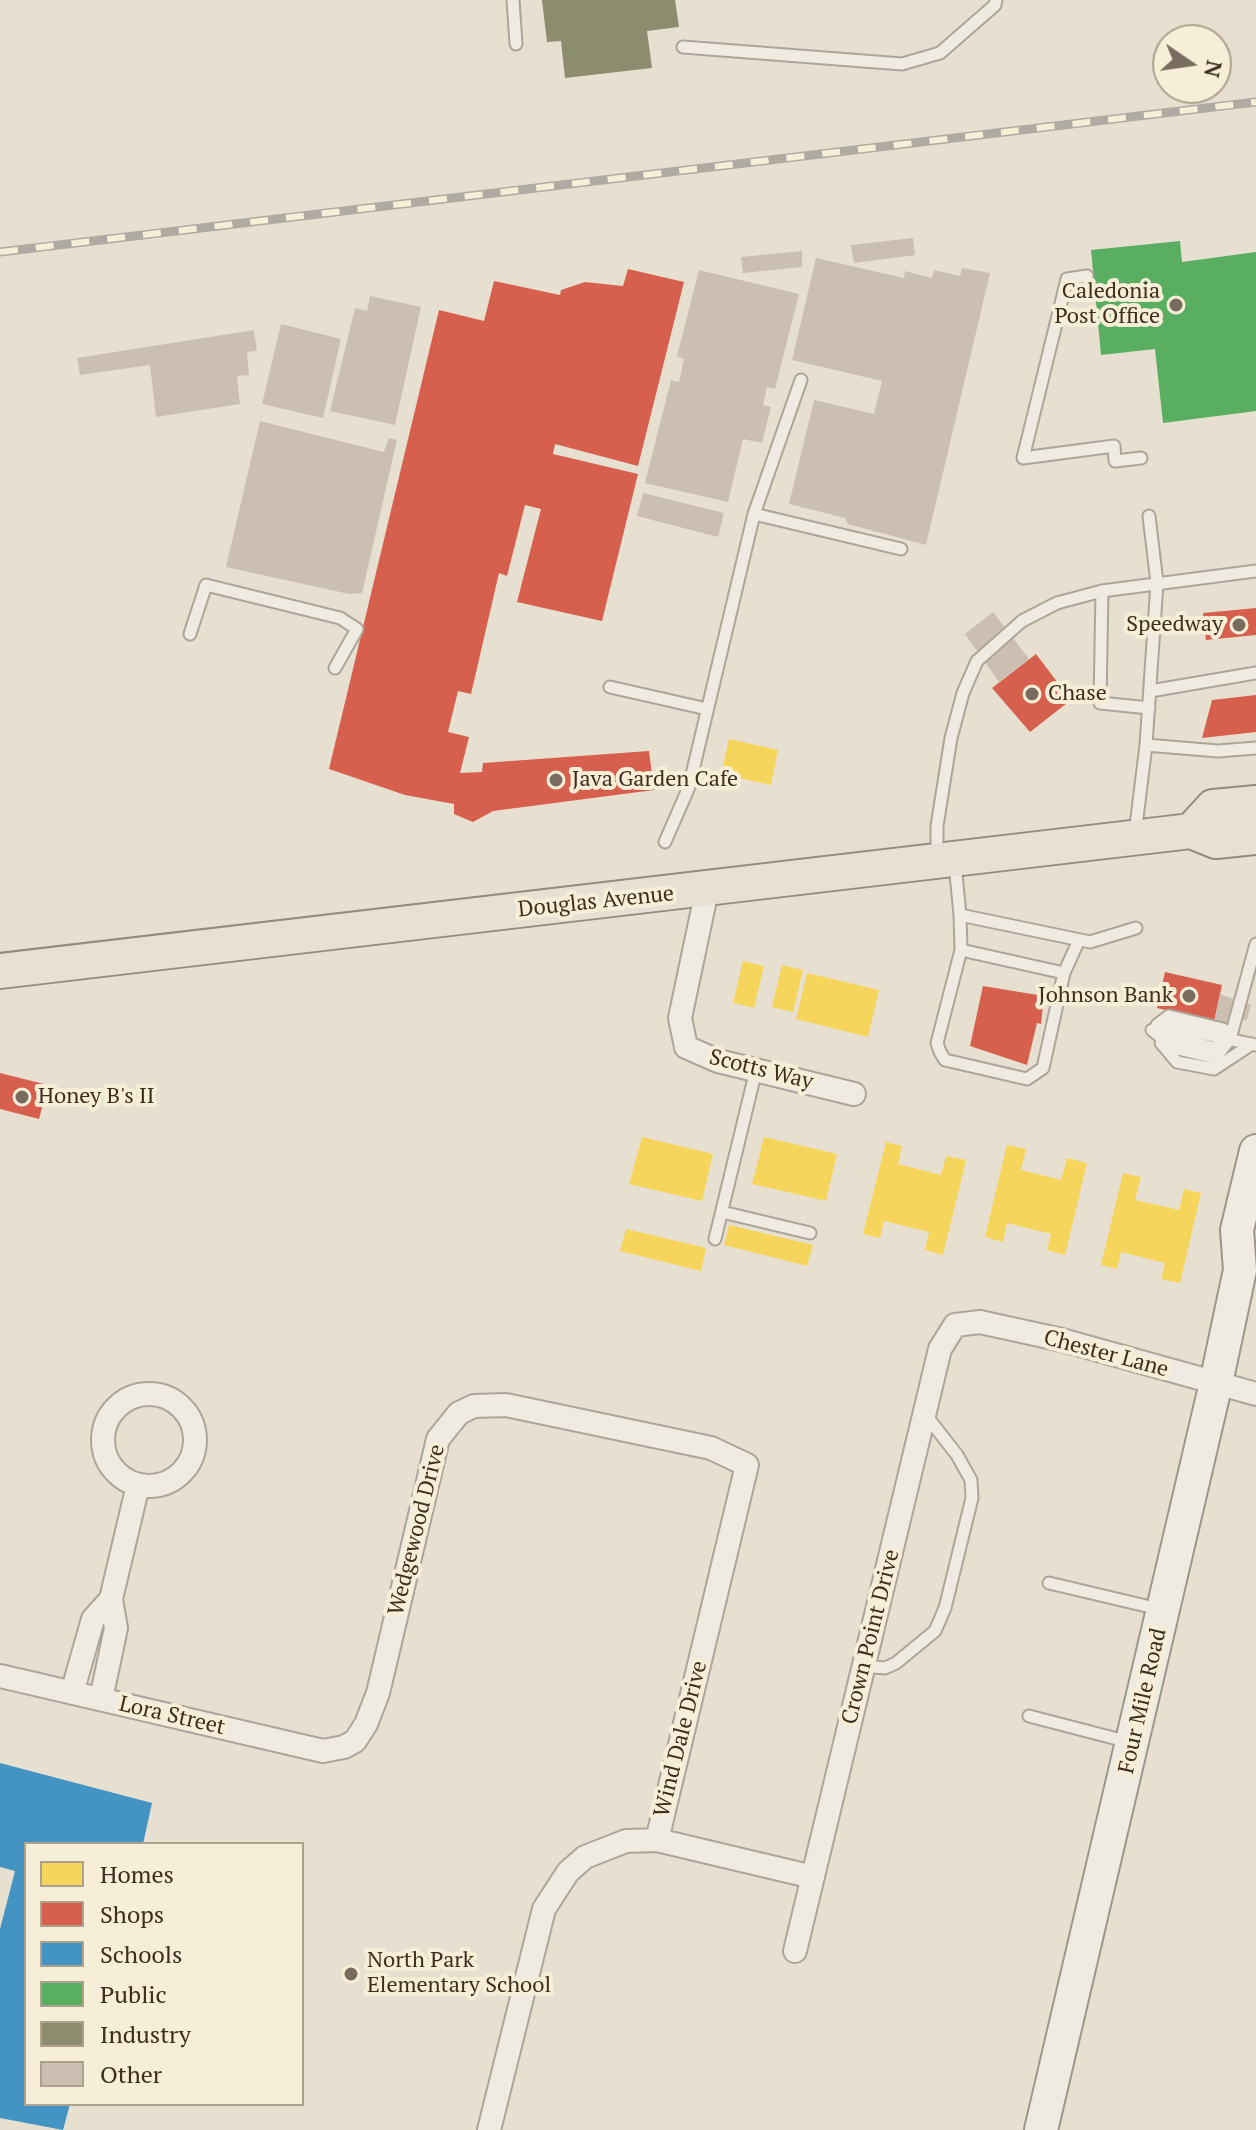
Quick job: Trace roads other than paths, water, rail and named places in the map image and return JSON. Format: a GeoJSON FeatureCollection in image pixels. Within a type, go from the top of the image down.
{"type":"FeatureCollection","features":[{"type":"Feature","properties":{"kind":"main road"},"geometry":{"type":"LineString","coordinates":[[1191,831],[1213,807],[1256,803]]}},
{"type":"Feature","properties":{"kind":"main road","name":"Douglas Avenue"},"geometry":{"type":"LineString","coordinates":[[0,971],[1191,831],[1216,841],[1256,837]]}},
{"type":"Feature","properties":{"kind":"main road","name":"Four Mile Road"},"geometry":{"type":"LineString","coordinates":[[1041,2130],[1248,1258],[1237,1230],[1256,1151]]}},
{"type":"Feature","properties":{"kind":"street","name":"Scotts Way"},"geometry":{"type":"LineString","coordinates":[[707,890],[680,1018],[680,1034],[686,1047],[699,1055],[854,1094]]}},
{"type":"Feature","properties":{"kind":"street","name":"Chester Lane"},"geometry":{"type":"LineString","coordinates":[[955,1325],[980,1322],[1256,1394]]}},
{"type":"Feature","properties":{"kind":"street","name":"Crown Point Drive"},"geometry":{"type":"LineString","coordinates":[[795,1951],[940,1349],[955,1325]]}},
{"type":"Feature","properties":{"kind":"street"},"geometry":{"type":"LineString","coordinates":[[141,1394],[157,1394],[183,1409],[191,1421],[194,1450],[189,1464],[167,1483],[138,1485],[123,1479],[112,1468],[104,1454],[104,1431],[114,1409],[126,1399],[141,1394]]}},
{"type":"Feature","properties":{"kind":"street","name":"Wedgewood Drive"},"geometry":{"type":"LineString","coordinates":[[344,1747],[355,1741],[366,1724],[378,1693],[438,1439],[459,1413],[474,1406],[506,1405],[711,1448],[747,1465]]}},
{"type":"Feature","properties":{"kind":"street","name":"Wind Dale Drive"},"geometry":{"type":"LineString","coordinates":[[489,2130],[544,1909],[555,1888],[585,1857],[604,1847],[626,1841],[657,1840],[747,1465]]}},
{"type":"Feature","properties":{"kind":"street"},"geometry":{"type":"LineString","coordinates":[[101,1699],[116,1628],[111,1599],[138,1485]]}},
{"type":"Feature","properties":{"kind":"street"},"geometry":{"type":"LineString","coordinates":[[72,1693],[93,1619],[111,1599]]}},
{"type":"Feature","properties":{"kind":"street","name":"Lora Street"},"geometry":{"type":"LineString","coordinates":[[0,1676],[323,1751],[344,1747]]}},
{"type":"Feature","properties":{"kind":"street"},"geometry":{"type":"LineString","coordinates":[[657,1840],[813,1877]]}},
{"type":"Feature","properties":{"kind":"lane"},"geometry":{"type":"LineString","coordinates":[[513,0],[516,44]]}},
{"type":"Feature","properties":{"kind":"lane"},"geometry":{"type":"LineString","coordinates":[[683,47],[902,64],[940,53],[996,0]]}},
{"type":"Feature","properties":{"kind":"lane"},"geometry":{"type":"LineString","coordinates":[[1087,276],[1067,279],[1023,458],[1114,446],[1115,461],[1141,458]]}},
{"type":"Feature","properties":{"kind":"lane"},"geometry":{"type":"LineString","coordinates":[[665,842],[689,787],[754,514],[801,380]]}},
{"type":"Feature","properties":{"kind":"lane"},"geometry":{"type":"LineString","coordinates":[[754,514],[901,549]]}},
{"type":"Feature","properties":{"kind":"lane"},"geometry":{"type":"LineString","coordinates":[[1135,838],[1146,745],[1157,583],[1149,516]]}},
{"type":"Feature","properties":{"kind":"lane"},"geometry":{"type":"LineString","coordinates":[[1079,940],[1064,973],[1043,1068],[1038,1075],[1027,1079],[945,1060],[937,1043],[961,950],[960,915],[937,826],[951,738],[963,693],[977,661],[1022,621],[1057,603],[1102,591],[1256,571]]}},
{"type":"Feature","properties":{"kind":"lane"},"geometry":{"type":"LineString","coordinates":[[190,634],[206,585],[340,618],[357,629],[335,668]]}},
{"type":"Feature","properties":{"kind":"lane"},"geometry":{"type":"LineString","coordinates":[[1102,591],[1100,703],[1149,708]]}},
{"type":"Feature","properties":{"kind":"lane"},"geometry":{"type":"LineString","coordinates":[[1150,691],[1256,673]]}},
{"type":"Feature","properties":{"kind":"lane"},"geometry":{"type":"LineString","coordinates":[[610,687],[707,709]]}},
{"type":"Feature","properties":{"kind":"lane"},"geometry":{"type":"LineString","coordinates":[[1146,745],[1218,751],[1256,748]]}},
{"type":"Feature","properties":{"kind":"lane"},"geometry":{"type":"LineString","coordinates":[[960,915],[1090,942],[1136,928]]}},
{"type":"Feature","properties":{"kind":"lane"},"geometry":{"type":"LineString","coordinates":[[1152,1030],[1174,1048],[1215,1058],[1230,1039],[1256,944]]}},
{"type":"Feature","properties":{"kind":"lane"},"geometry":{"type":"LineString","coordinates":[[961,950],[1064,973]]}},
{"type":"Feature","properties":{"kind":"lane"},"geometry":{"type":"LineString","coordinates":[[1152,1030],[1168,1026],[1254,1045]]}},
{"type":"Feature","properties":{"kind":"lane"},"geometry":{"type":"LineString","coordinates":[[1152,1030],[1177,1062],[1203,1068],[1214,1069],[1254,1045]]}},
{"type":"Feature","properties":{"kind":"lane"},"geometry":{"type":"LineString","coordinates":[[715,1239],[756,1070]]}},
{"type":"Feature","properties":{"kind":"lane"},"geometry":{"type":"LineString","coordinates":[[722,1212],[810,1233]]}},
{"type":"Feature","properties":{"kind":"lane"},"geometry":{"type":"LineString","coordinates":[[864,1666],[885,1668],[896,1663],[935,1631],[945,1608],[972,1498],[971,1480],[957,1455],[925,1414]]}},
{"type":"Feature","properties":{"kind":"lane"},"geometry":{"type":"LineString","coordinates":[[1049,1583],[1164,1610]]}},
{"type":"Feature","properties":{"kind":"lane"},"geometry":{"type":"LineString","coordinates":[[1029,1716],[1133,1743]]}},
{"type":"Feature","properties":{"kind":"railway"},"geometry":{"type":"LineString","coordinates":[[0,252],[1256,102]]}},
{"type":"Feature","properties":{"kind":"place","name":"Caledonia Post Office"},"geometry":{"type":"Point","coordinates":[1176,305]}},
{"type":"Feature","properties":{"kind":"place","name":"Speedway"},"geometry":{"type":"Point","coordinates":[1239,625]}},
{"type":"Feature","properties":{"kind":"place","name":"Chase"},"geometry":{"type":"Point","coordinates":[1032,694]}},
{"type":"Feature","properties":{"kind":"place","name":"Java Garden Cafe"},"geometry":{"type":"Point","coordinates":[556,780]}},
{"type":"Feature","properties":{"kind":"place","name":"Johnson Bank"},"geometry":{"type":"Point","coordinates":[1189,996]}},
{"type":"Feature","properties":{"kind":"place","name":"Honey B's II"},"geometry":{"type":"Point","coordinates":[22,1097]}},
{"type":"Feature","properties":{"kind":"place","name":"North Park Elementary School"},"geometry":{"type":"Point","coordinates":[351,1974]}}]}
